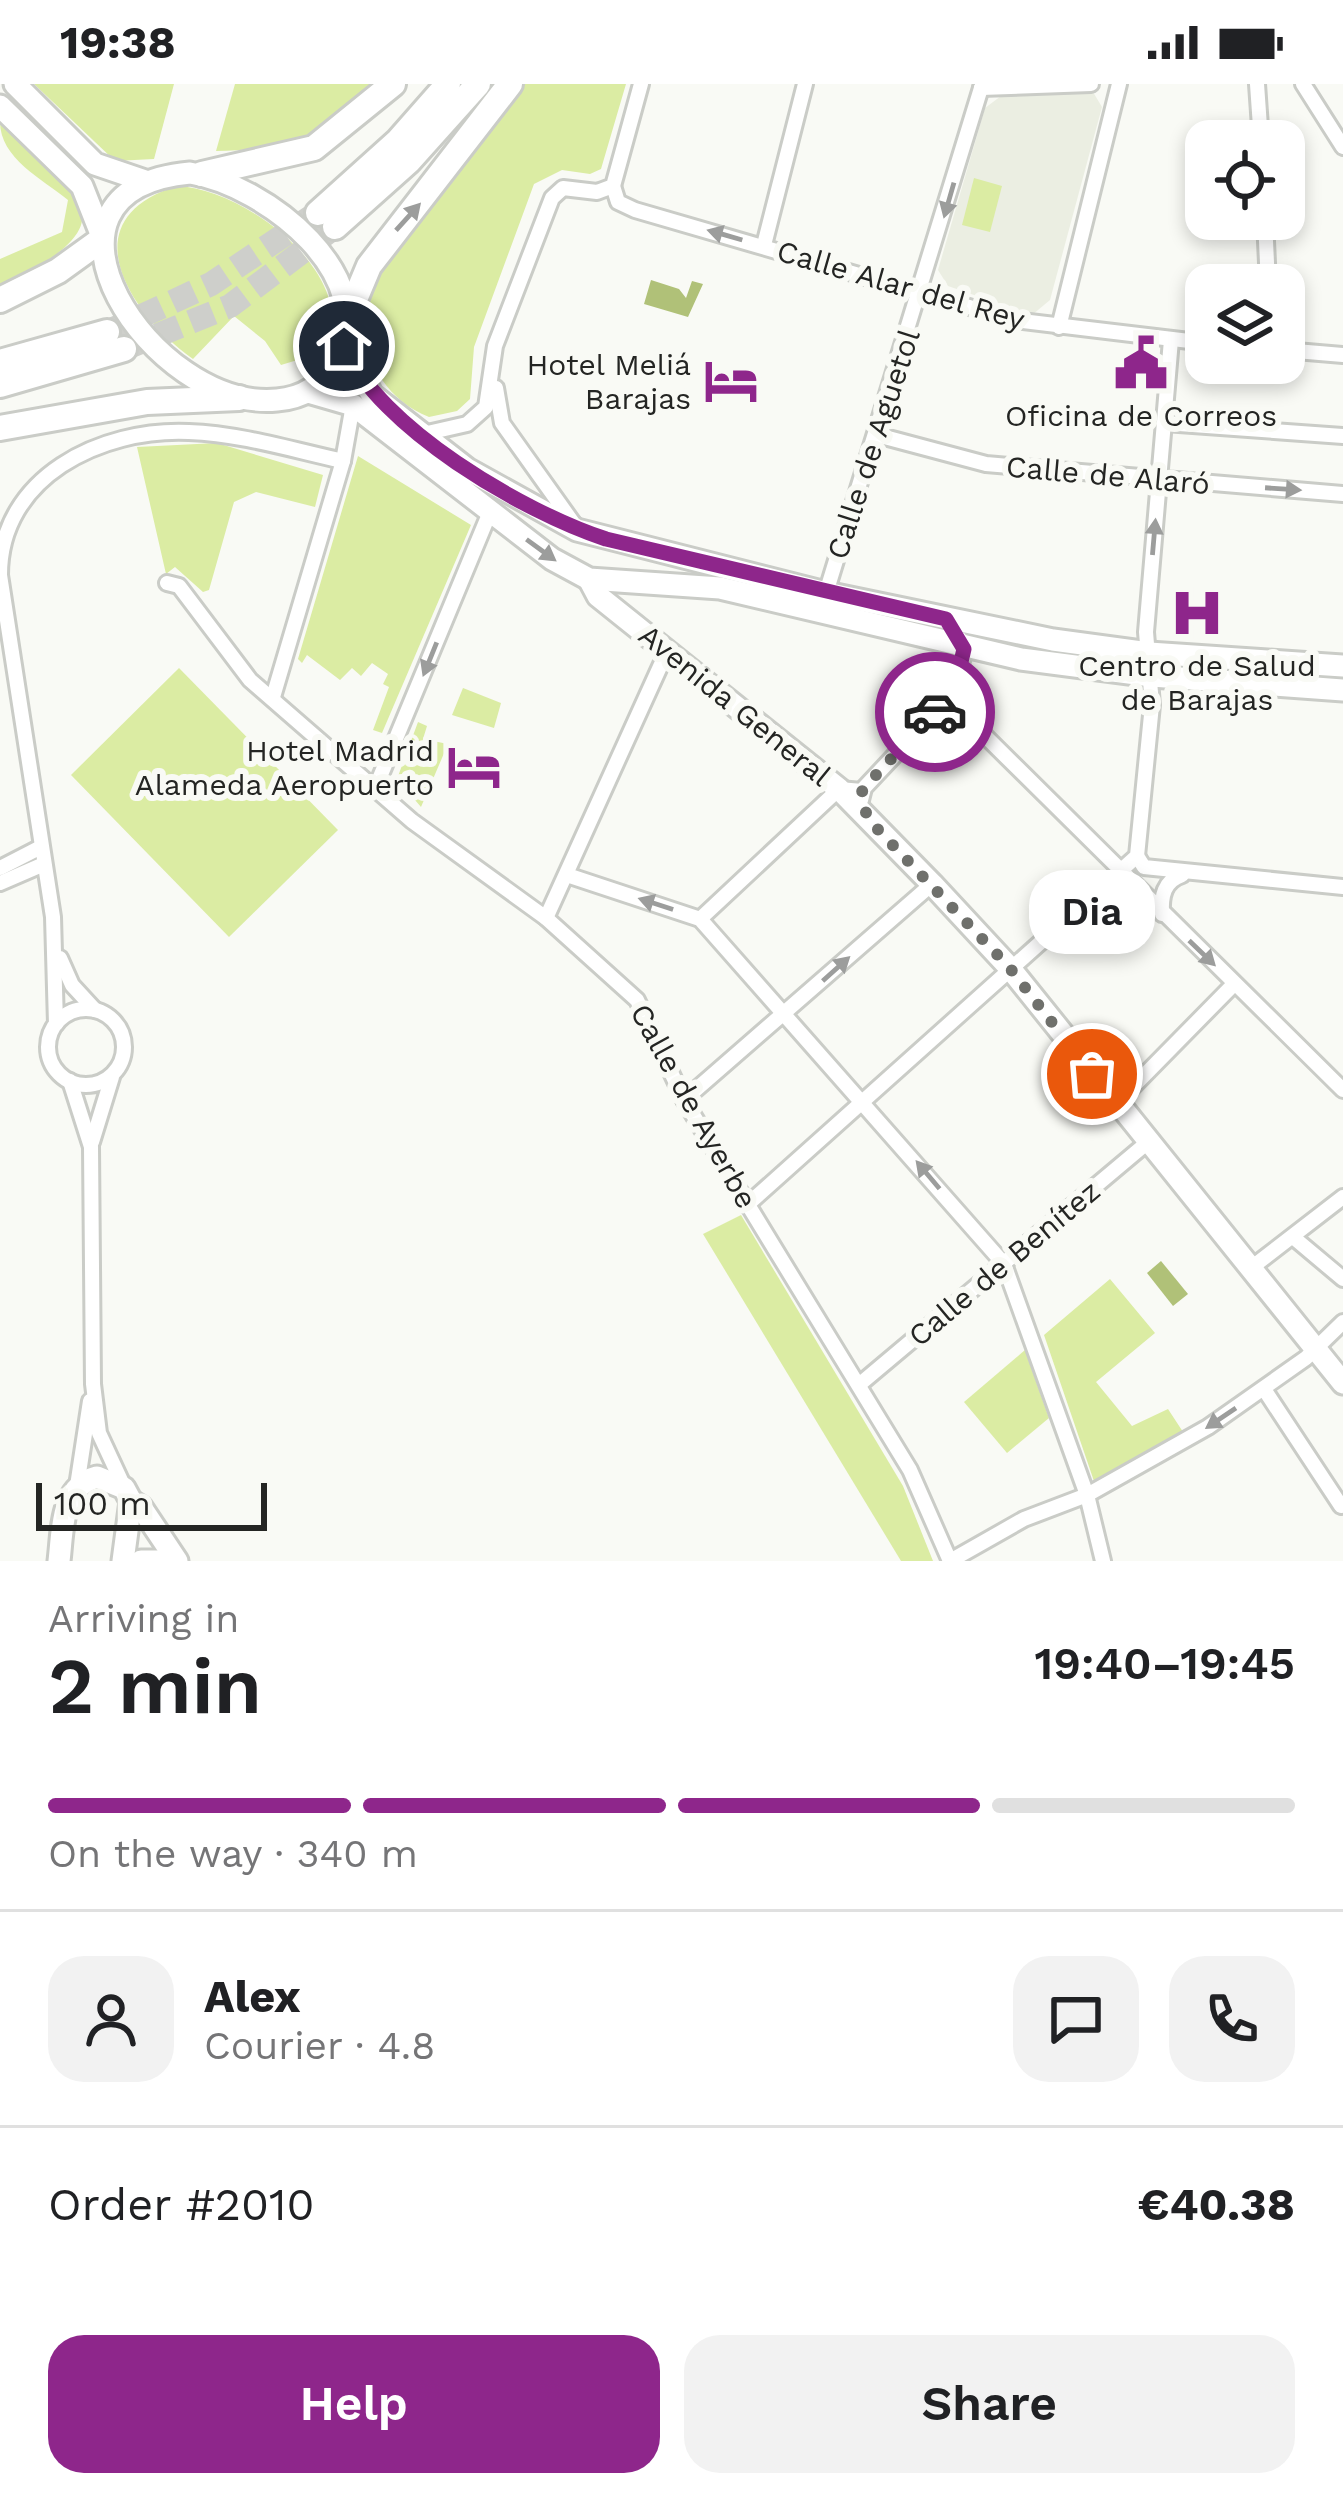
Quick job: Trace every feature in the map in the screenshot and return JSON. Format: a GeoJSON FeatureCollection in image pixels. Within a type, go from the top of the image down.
{"type":"FeatureCollection","features":[{"type":"Feature","properties":{"kind":"highway"},"geometry":{"type":"LineString","coordinates":[[202,174],[314,148],[393,84]]}},
{"type":"Feature","properties":{"kind":"highway"},"geometry":{"type":"LineString","coordinates":[[448,84],[327,220],[409,161],[478,84]]}},
{"type":"Feature","properties":{"kind":"highway"},"geometry":{"type":"LineString","coordinates":[[348,316],[369,266],[510,84]]}},
{"type":"Feature","properties":{"kind":"highway"},"geometry":{"type":"LineString","coordinates":[[0,300],[58,271],[101,237]]}},
{"type":"Feature","properties":{"kind":"highway"},"geometry":{"type":"LineString","coordinates":[[0,362],[115,340],[0,385]]}},
{"type":"Feature","properties":{"kind":"highway"},"geometry":{"type":"LineString","coordinates":[[0,428],[147,403],[239,398]]}},
{"type":"Feature","properties":{"kind":"main road"},"geometry":{"type":"LineString","coordinates":[[0,106],[82,186],[101,237],[106,276],[146,338],[192,375],[239,398],[281,400],[308,392],[329,373],[344,346],[348,316],[329,266],[290,222],[257,198],[202,174],[145,181],[95,164],[15,84]]}},
{"type":"Feature","properties":{"kind":"main road"},"geometry":{"type":"LineString","coordinates":[[101,237],[120,202],[145,181]]}},
{"type":"Feature","properties":{"kind":"main road"},"geometry":{"type":"LineString","coordinates":[[344,346],[372,395],[494,487],[578,530],[606,539],[1151,664],[1343,666]]}},
{"type":"Feature","properties":{"kind":"main road"},"geometry":{"type":"LineString","coordinates":[[308,392],[353,405],[552,559],[590,579],[637,586],[720,588],[964,649],[1151,664],[1343,690]]}},
{"type":"Feature","properties":{"kind":"main road"},"geometry":{"type":"LineString","coordinates":[[590,579],[606,539]]}},
{"type":"Feature","properties":{"kind":"main road"},"geometry":{"type":"LineString","coordinates":[[637,586],[648,576],[657,551]]}},
{"type":"Feature","properties":{"kind":"main road","name":"Avenida General"},"geometry":{"type":"LineString","coordinates":[[590,579],[598,596],[838,788],[932,884],[1009,967],[1343,1383]]}},
{"type":"Feature","properties":{"kind":"main road"},"geometry":{"type":"LineString","coordinates":[[39,1561],[60,1554],[68,1500],[77,1486],[97,1477],[141,1507],[177,1561]]}},
{"type":"Feature","properties":{"kind":"main road"},"geometry":{"type":"LineString","coordinates":[[123,1561],[128,1495]]}},
{"type":"Feature","properties":{"kind":"main road"},"geometry":{"type":"LineString","coordinates":[[141,1561],[166,1561]]}},
{"type":"Feature","properties":{"kind":"street"},"geometry":{"type":"LineString","coordinates":[[423,434],[455,429],[478,418],[486,406],[492,359],[552,198],[563,188],[597,192],[613,186],[641,84]]}},
{"type":"Feature","properties":{"kind":"street"},"geometry":{"type":"LineString","coordinates":[[764,245],[805,84]]}},
{"type":"Feature","properties":{"kind":"street"},"geometry":{"type":"LineString","coordinates":[[980,86],[1091,84]]}},
{"type":"Feature","properties":{"kind":"street"},"geometry":{"type":"LineString","coordinates":[[1059,327],[1119,84]]}},
{"type":"Feature","properties":{"kind":"street"},"geometry":{"type":"LineString","coordinates":[[1257,84],[1260,120]]}},
{"type":"Feature","properties":{"kind":"street"},"geometry":{"type":"LineString","coordinates":[[1303,84],[1343,147]]}},
{"type":"Feature","properties":{"kind":"street","name":"Calle de Aguetol"},"geometry":{"type":"LineString","coordinates":[[826,593],[922,292],[980,86]]}},
{"type":"Feature","properties":{"kind":"street","name":"Calle Alar del Rey"},"geometry":{"type":"LineString","coordinates":[[613,186],[618,202],[634,210],[922,292],[1059,327],[1185,341]]}},
{"type":"Feature","properties":{"kind":"street"},"geometry":{"type":"LineString","coordinates":[[1172,340],[1146,632],[1151,664],[1137,856],[1144,867],[1187,874],[1343,886]]}},
{"type":"Feature","properties":{"kind":"street"},"geometry":{"type":"LineString","coordinates":[[1305,352],[1343,356]]}},
{"type":"Feature","properties":{"kind":"street"},"geometry":{"type":"LineString","coordinates":[[492,359],[497,416],[578,530]]}},
{"type":"Feature","properties":{"kind":"street"},"geometry":{"type":"LineString","coordinates":[[273,697],[343,461],[353,405]]}},
{"type":"Feature","properties":{"kind":"street"},"geometry":{"type":"LineString","coordinates":[[1165,423],[1343,436]]}},
{"type":"Feature","properties":{"kind":"street"},"geometry":{"type":"LineString","coordinates":[[128,1495],[99,1433],[93,1384],[91,1147],[70,1082],[50,1060],[50,1037],[56,1024],[56,948],[0,575],[2,539],[22,496],[47,474],[86,453],[144,434],[220,434],[343,461]]}},
{"type":"Feature","properties":{"kind":"street","name":"Calle de Alaró"},"geometry":{"type":"LineString","coordinates":[[877,435],[986,464],[1343,494]]}},
{"type":"Feature","properties":{"kind":"street"},"geometry":{"type":"LineString","coordinates":[[375,789],[490,512]]}},
{"type":"Feature","properties":{"kind":"street","name":"Calle de Ayerbe"},"geometry":{"type":"LineString","coordinates":[[167,583],[178,586],[233,662],[375,789],[546,918],[637,1000],[684,1100],[910,1470],[950,1561]]}},
{"type":"Feature","properties":{"kind":"street"},"geometry":{"type":"LineString","coordinates":[[862,790],[954,692],[964,649],[946,619]]}},
{"type":"Feature","properties":{"kind":"street"},"geometry":{"type":"LineString","coordinates":[[546,918],[668,648]]}},
{"type":"Feature","properties":{"kind":"street"},"geometry":{"type":"LineString","coordinates":[[954,692],[970,721],[1343,1090]]}},
{"type":"Feature","properties":{"kind":"street"},"geometry":{"type":"LineString","coordinates":[[700,919],[838,788],[862,790]]}},
{"type":"Feature","properties":{"kind":"street"},"geometry":{"type":"LineString","coordinates":[[862,790],[867,818]]}},
{"type":"Feature","properties":{"kind":"street"},"geometry":{"type":"LineString","coordinates":[[0,868],[41,848]]}},
{"type":"Feature","properties":{"kind":"street"},"geometry":{"type":"LineString","coordinates":[[747,1204],[1137,856]]}},
{"type":"Feature","properties":{"kind":"street"},"geometry":{"type":"LineString","coordinates":[[0,883],[44,864]]}},
{"type":"Feature","properties":{"kind":"street"},"geometry":{"type":"LineString","coordinates":[[1162,914],[1172,878],[1187,874]]}},
{"type":"Feature","properties":{"kind":"street"},"geometry":{"type":"LineString","coordinates":[[567,875],[700,919],[1004,1264],[1088,1495],[1103,1561]]}},
{"type":"Feature","properties":{"kind":"street"},"geometry":{"type":"LineString","coordinates":[[684,1100],[932,884]]}},
{"type":"Feature","properties":{"kind":"street"},"geometry":{"type":"LineString","coordinates":[[56,948],[72,985],[122,1035],[124,1048],[91,1147]]}},
{"type":"Feature","properties":{"kind":"street"},"geometry":{"type":"LineString","coordinates":[[1116,1104],[1234,984]]}},
{"type":"Feature","properties":{"kind":"street"},"geometry":{"type":"LineString","coordinates":[[56,1024],[74,1011],[95,1010]]}},
{"type":"Feature","properties":{"kind":"street"},"geometry":{"type":"LineString","coordinates":[[70,1082],[93,1084],[114,1072]]}},
{"type":"Feature","properties":{"kind":"street","name":"Calle de Benítez"},"geometry":{"type":"LineString","coordinates":[[860,1384],[1148,1142]]}},
{"type":"Feature","properties":{"kind":"street"},"geometry":{"type":"LineString","coordinates":[[1251,1268],[1343,1198]]}},
{"type":"Feature","properties":{"kind":"street"},"geometry":{"type":"LineString","coordinates":[[1293,1237],[1343,1279]]}},
{"type":"Feature","properties":{"kind":"street"},"geometry":{"type":"LineString","coordinates":[[950,1561],[1024,1519],[1088,1495],[1264,1389],[1343,1322]]}},
{"type":"Feature","properties":{"kind":"street"},"geometry":{"type":"LineString","coordinates":[[77,1486],[93,1384]]}},
{"type":"Feature","properties":{"kind":"street"},"geometry":{"type":"LineString","coordinates":[[1264,1389],[1341,1505]]}},
{"type":"Feature","properties":{"kind":"shaded area"},"geometry":{"type":"Polygon","coordinates":[[[34,84],[174,84],[154,159],[115,161],[34,84]]]}},
{"type":"Feature","properties":{"kind":"shaded area"},"geometry":{"type":"Polygon","coordinates":[[[235,84],[377,84],[340,116],[304,136],[264,147],[216,151],[235,84]]]}},
{"type":"Feature","properties":{"kind":"shaded area"},"geometry":{"type":"Polygon","coordinates":[[[522,84],[626,84],[601,169],[590,174],[562,170],[534,184],[474,347],[470,399],[457,411],[429,417],[391,392],[379,375],[367,335],[373,292],[399,246],[522,84]]]}},
{"type":"Feature","properties":{"kind":"shaded area"},"geometry":{"type":"Polygon","coordinates":[[[1093,92],[1102,107],[1050,300],[1032,315],[948,286],[938,270],[985,108],[1001,96],[1093,92]]]}},
{"type":"Feature","properties":{"kind":"shaded area"},"geometry":{"type":"Polygon","coordinates":[[[0,122],[56,174],[82,211],[80,228],[67,245],[0,291],[0,259],[62,232],[68,200],[15,157],[0,122]]]}},
{"type":"Feature","properties":{"kind":"shaded area"},"geometry":{"type":"Polygon","coordinates":[[[974,178],[1002,186],[990,232],[962,225],[974,178]]]}},
{"type":"Feature","properties":{"kind":"shaded area"},"geometry":{"type":"Polygon","coordinates":[[[177,186],[206,191],[269,223],[318,275],[331,305],[331,336],[317,366],[304,358],[281,365],[265,341],[234,316],[193,359],[149,318],[120,268],[118,244],[125,221],[144,201],[177,186]]]}},
{"type":"Feature","properties":{"kind":"shaded area"},"geometry":{"type":"Polygon","coordinates":[[[651,280],[679,289],[686,298],[692,281],[703,284],[688,317],[644,304],[651,280]]]}},
{"type":"Feature","properties":{"kind":"shaded area"},"geometry":{"type":"Polygon","coordinates":[[[217,443],[323,475],[315,507],[256,492],[234,502],[209,590],[203,592],[175,567],[166,574],[137,447],[217,443]]]}},
{"type":"Feature","properties":{"kind":"shaded area"},"geometry":{"type":"Polygon","coordinates":[[[358,456],[471,525],[382,733],[373,730],[389,687],[383,684],[388,674],[372,663],[361,676],[352,668],[340,680],[307,655],[302,663],[298,659],[358,456]]]}},
{"type":"Feature","properties":{"kind":"shaded area"},"geometry":{"type":"Polygon","coordinates":[[[179,668],[338,830],[229,937],[71,775],[179,668]]]}},
{"type":"Feature","properties":{"kind":"shaded area"},"geometry":{"type":"Polygon","coordinates":[[[463,688],[501,703],[494,728],[452,715],[463,688]]]}},
{"type":"Feature","properties":{"kind":"shaded area"},"geometry":{"type":"Polygon","coordinates":[[[418,722],[427,726],[423,739],[448,744],[421,807],[397,779],[418,722]]]}},
{"type":"Feature","properties":{"kind":"shaded area"},"geometry":{"type":"Polygon","coordinates":[[[741,1215],[903,1486],[933,1561],[901,1561],[703,1234],[741,1215]]]}},
{"type":"Feature","properties":{"kind":"shaded area"},"geometry":{"type":"Polygon","coordinates":[[[1161,1261],[1188,1294],[1173,1306],[1147,1273],[1161,1261]]]}},
{"type":"Feature","properties":{"kind":"shaded area"},"geometry":{"type":"Polygon","coordinates":[[[1110,1279],[1155,1333],[1096,1382],[1132,1426],[1168,1409],[1185,1435],[1096,1487],[1044,1335],[1110,1279]]]}},
{"type":"Feature","properties":{"kind":"shaded area"},"geometry":{"type":"Polygon","coordinates":[[[1025,1350],[1049,1418],[1007,1453],[964,1402],[1025,1350]]]}},
{"type":"Feature","properties":{"kind":"tunnel"},"geometry":{"type":"LineString","coordinates":[[107,332],[211,284],[311,217]]}},
{"type":"Feature","properties":{"kind":"tunnel"},"geometry":{"type":"LineString","coordinates":[[124,349],[230,306],[335,227]]}},
{"type":"Feature","properties":{"kind":"way so far"},"geometry":{"type":"LineString","coordinates":[[935,712],[862,790],[867,818],[1009,967],[1092,1074]]}},
{"type":"Feature","properties":{"kind":"place","name":"Oficina de Correos"},"geometry":{"type":"Point","coordinates":[1141,363]}},
{"type":"Feature","properties":{"kind":"place","name":"Hotel Meliá Barajas"},"geometry":{"type":"Point","coordinates":[731,381]}},
{"type":"Feature","properties":{"kind":"place","name":"Centro de Salud de Barajas"},"geometry":{"type":"Point","coordinates":[1197,613]}},
{"type":"Feature","properties":{"kind":"place","name":"Hotel Madrid Alameda Aeropuerto"},"geometry":{"type":"Point","coordinates":[474,767]}},
{"type":"Feature","properties":{"kind":"place","name":"Dia"},"geometry":{"type":"Point","coordinates":[1092,1074]}},
{"type":"Feature","properties":{"kind":"route"},"geometry":{"type":"LineString","coordinates":[[344,346],[372,395],[467,469],[554,520],[606,539],[946,619],[964,649],[962,669],[954,692],[935,712]]}}]}
